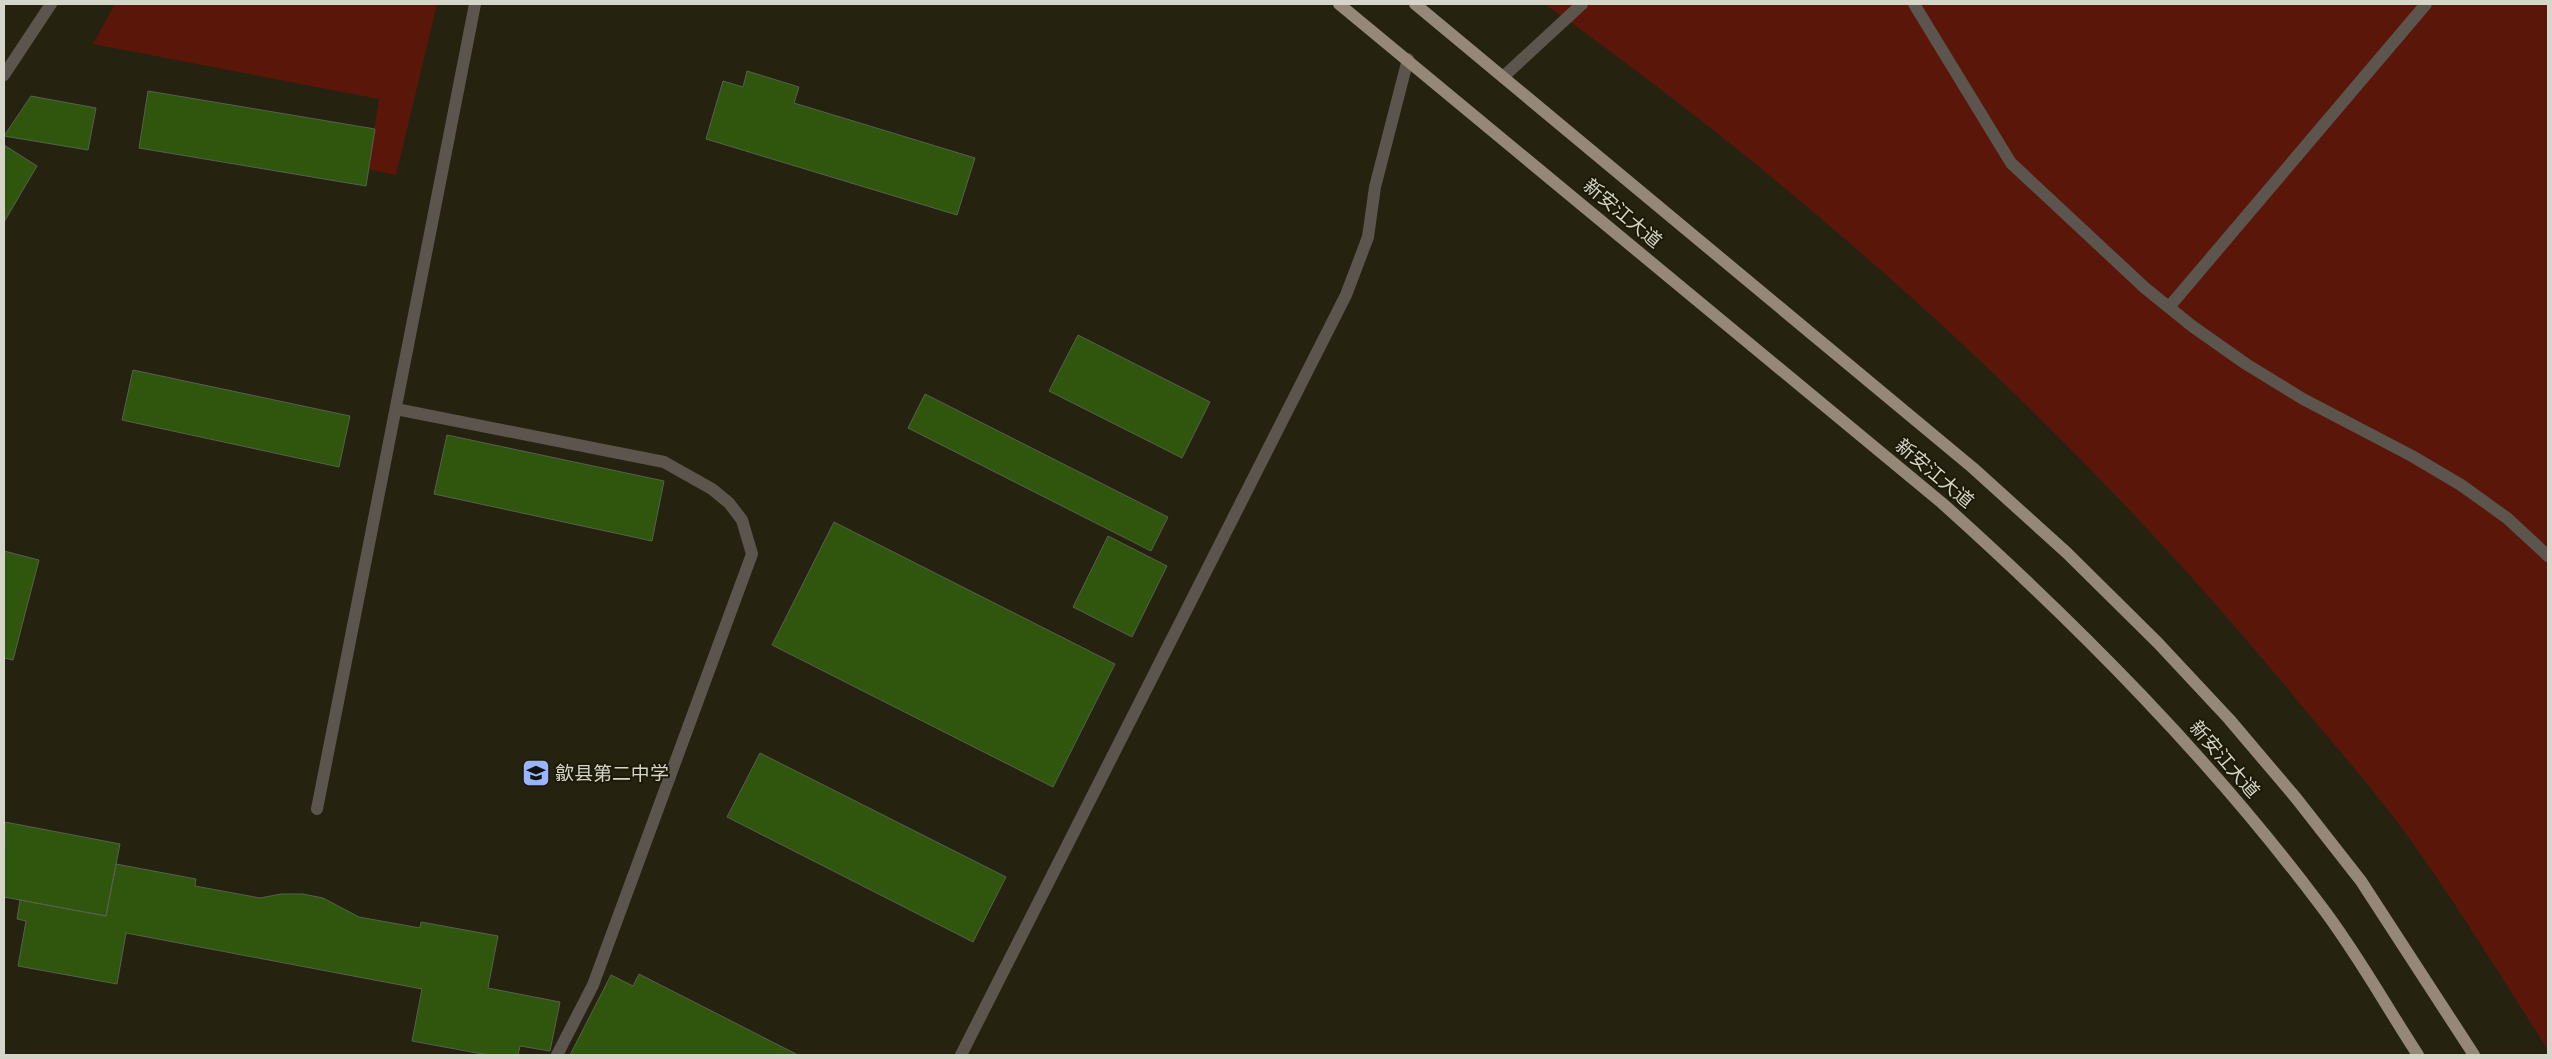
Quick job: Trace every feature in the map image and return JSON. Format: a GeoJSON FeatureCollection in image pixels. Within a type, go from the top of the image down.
{"type":"FeatureCollection","features":[{"type":"Feature","properties":{"kind":"main road","name":"新安江大道"},"geometry":{"type":"LineString","coordinates":[[1339,4],[1408,59],[1942,503],[2036,587],[2124,676],[2260,828],[2323,908],[2418,1055]]}},
{"type":"Feature","properties":{"kind":"main road","name":"新安江大道"},"geometry":{"type":"LineString","coordinates":[[1415,4],[1973,468],[2067,553],[2158,644],[2247,741],[2360,880],[2474,1055]]}},
{"type":"Feature","properties":{"kind":"street"},"geometry":{"type":"LineString","coordinates":[[4,76],[51,4]]}},
{"type":"Feature","properties":{"kind":"street"},"geometry":{"type":"LineString","coordinates":[[317,809],[475,4]]}},
{"type":"Feature","properties":{"kind":"street"},"geometry":{"type":"LineString","coordinates":[[1503,76],[1582,4]]}},
{"type":"Feature","properties":{"kind":"street"},"geometry":{"type":"LineString","coordinates":[[1914,4],[2011,163],[2101,248],[2169,307],[2246,364],[2303,399],[2412,456],[2461,485],[2507,518],[2548,556]]}},
{"type":"Feature","properties":{"kind":"street"},"geometry":{"type":"LineString","coordinates":[[2169,307],[2426,4]]}},
{"type":"Feature","properties":{"kind":"street"},"geometry":{"type":"LineString","coordinates":[[961,1055],[1346,295],[1368,237],[1375,187],[1408,59]]}},
{"type":"Feature","properties":{"kind":"street"},"geometry":{"type":"LineString","coordinates":[[396,409],[664,462],[712,489],[729,503],[742,520],[749,536],[752,554],[749,563],[593,984],[557,1055]]}},
{"type":"Feature","properties":{"kind":"shaded area"},"geometry":{"type":"Polygon","coordinates":[[[115,4],[437,4],[396,175],[368,169],[379,99],[93,44],[115,4]]]}},
{"type":"Feature","properties":{"kind":"shaded area"},"geometry":{"type":"Polygon","coordinates":[[[1545,4],[2548,4],[2548,1050],[2456,906],[2392,815],[2205,592],[2119,499],[2030,409],[1938,322],[1843,238],[1746,157],[1647,79],[1545,4]]]}},
{"type":"Feature","properties":{"kind":"building"},"geometry":{"type":"Polygon","coordinates":[[[747,71],[799,87],[794,103],[975,158],[957,215],[706,139],[723,81],[743,87],[747,71]]]}},
{"type":"Feature","properties":{"kind":"building"},"geometry":{"type":"Polygon","coordinates":[[[148,91],[375,129],[366,186],[139,148],[148,91]]]}},
{"type":"Feature","properties":{"kind":"building"},"geometry":{"type":"Polygon","coordinates":[[[31,96],[96,108],[88,150],[4,136],[31,96]]]}},
{"type":"Feature","properties":{"kind":"building"},"geometry":{"type":"Polygon","coordinates":[[[4,145],[37,166],[4,222],[4,145]]]}},
{"type":"Feature","properties":{"kind":"building"},"geometry":{"type":"Polygon","coordinates":[[[1078,335],[1210,402],[1182,458],[1049,391],[1078,335]]]}},
{"type":"Feature","properties":{"kind":"building"},"geometry":{"type":"Polygon","coordinates":[[[133,370],[350,416],[339,467],[122,420],[133,370]]]}},
{"type":"Feature","properties":{"kind":"building"},"geometry":{"type":"Polygon","coordinates":[[[925,394],[1168,517],[1151,551],[908,428],[925,394]]]}},
{"type":"Feature","properties":{"kind":"building"},"geometry":{"type":"Polygon","coordinates":[[[447,435],[664,481],[652,541],[434,494],[447,435]]]}},
{"type":"Feature","properties":{"kind":"building"},"geometry":{"type":"Polygon","coordinates":[[[834,522],[1115,664],[1053,787],[772,645],[834,522]]]}},
{"type":"Feature","properties":{"kind":"building"},"geometry":{"type":"Polygon","coordinates":[[[1108,536],[1167,566],[1132,637],[1073,607],[1108,536]]]}},
{"type":"Feature","properties":{"kind":"building"},"geometry":{"type":"Polygon","coordinates":[[[4,551],[39,560],[13,660],[4,658],[4,551]]]}},
{"type":"Feature","properties":{"kind":"building"},"geometry":{"type":"Polygon","coordinates":[[[760,753],[1006,877],[973,942],[727,817],[760,753]]]}},
{"type":"Feature","properties":{"kind":"building"},"geometry":{"type":"Polygon","coordinates":[[[5,822],[120,844],[106,916],[4,897],[5,822]]]}},
{"type":"Feature","properties":{"kind":"building"},"geometry":{"type":"Polygon","coordinates":[[[116,864],[196,879],[195,886],[260,898],[281,894],[303,894],[323,898],[359,917],[420,928],[421,922],[498,936],[488,988],[560,1002],[550,1051],[520,1046],[518,1055],[488,1055],[412,1041],[422,989],[126,933],[117,984],[18,966],[26,921],[17,919],[20,900],[106,916],[116,864]]]}},
{"type":"Feature","properties":{"kind":"building"},"geometry":{"type":"Polygon","coordinates":[[[639,974],[798,1055],[570,1055],[611,975],[633,986],[639,974]]]}},
{"type":"Feature","properties":{"kind":"place","name":"歙县第二中学"},"geometry":{"type":"Point","coordinates":[536,773]}}]}
